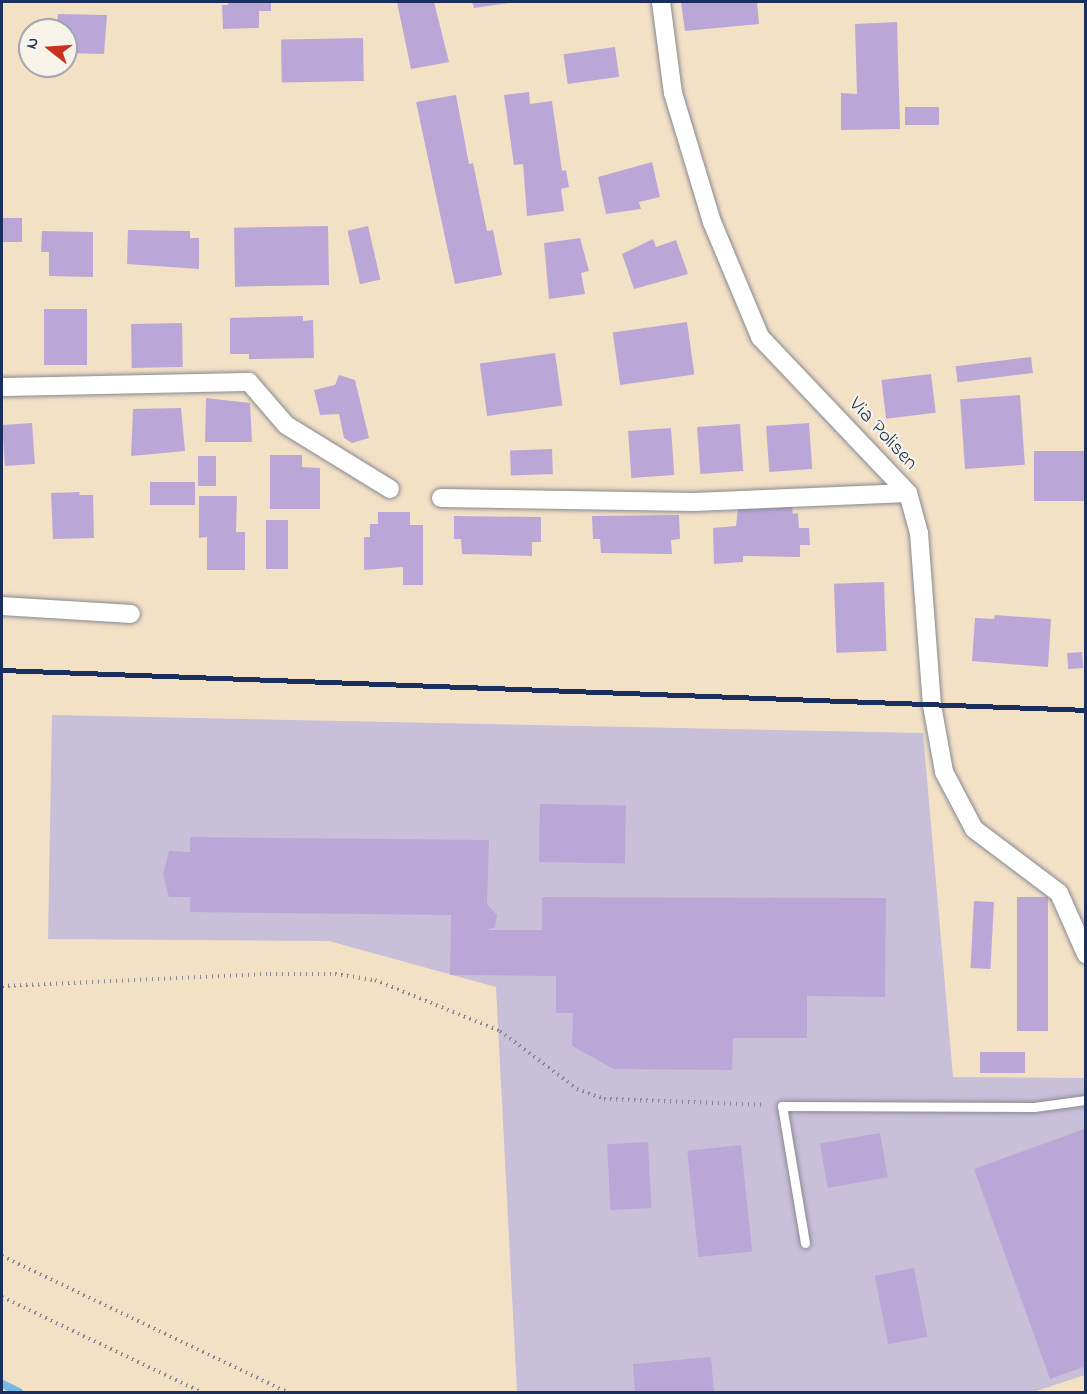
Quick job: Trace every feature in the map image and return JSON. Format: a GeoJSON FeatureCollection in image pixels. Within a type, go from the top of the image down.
{"type":"FeatureCollection","features":[{"type":"Feature","properties":{"kind":"street","name":"Via Polisen"},"geometry":{"type":"LineString","coordinates":[[661,2],[673,93],[712,222],[760,337],[908,493],[919,533],[932,705],[944,772],[974,829],[1059,893],[1086,954]]}},
{"type":"Feature","properties":{"kind":"street"},"geometry":{"type":"LineString","coordinates":[[2,387],[249,382],[286,425],[390,489]]}},
{"type":"Feature","properties":{"kind":"street"},"geometry":{"type":"LineString","coordinates":[[441,498],[694,502],[908,493]]}},
{"type":"Feature","properties":{"kind":"street"},"geometry":{"type":"LineString","coordinates":[[2,606],[131,615]]}},
{"type":"Feature","properties":{"kind":"lane"},"geometry":{"type":"LineString","coordinates":[[805,1243],[782,1106],[1034,1107],[1086,1100]]}},
{"type":"Feature","properties":{"kind":"path"},"geometry":{"type":"LineString","coordinates":[[2,986],[270,974],[335,974],[375,980],[501,1031],[577,1089],[604,1099],[782,1106]]}},
{"type":"Feature","properties":{"kind":"path"},"geometry":{"type":"LineString","coordinates":[[2,1256],[287,1392]]}},
{"type":"Feature","properties":{"kind":"path"},"geometry":{"type":"LineString","coordinates":[[2,1297],[201,1392]]}},
{"type":"Feature","properties":{"kind":"shaded area"},"geometry":{"type":"Polygon","coordinates":[[[52,715],[923,733],[953,1077],[1085,1078],[1085,1375],[1033,1392],[517,1392],[496,987],[329,941],[48,939],[52,715]]]}},
{"type":"Feature","properties":{"kind":"building"},"geometry":{"type":"Polygon","coordinates":[[[228,2],[271,2],[271,11],[259,11],[259,28],[223,29],[222,5],[228,5],[228,2]]]}},
{"type":"Feature","properties":{"kind":"building"},"geometry":{"type":"Polygon","coordinates":[[[397,2],[434,2],[449,62],[411,69],[397,2]]]}},
{"type":"Feature","properties":{"kind":"building"},"geometry":{"type":"Polygon","coordinates":[[[472,2],[509,2],[509,3],[474,8],[472,2]]]}},
{"type":"Feature","properties":{"kind":"building"},"geometry":{"type":"Polygon","coordinates":[[[681,2],[757,2],[759,24],[685,31],[681,2]]]}},
{"type":"Feature","properties":{"kind":"building"},"geometry":{"type":"Polygon","coordinates":[[[58,14],[107,15],[104,54],[78,53],[78,18],[58,18],[58,14]]]}},
{"type":"Feature","properties":{"kind":"building"},"geometry":{"type":"Polygon","coordinates":[[[897,22],[900,129],[841,130],[841,93],[857,94],[855,24],[897,22]]]}},
{"type":"Feature","properties":{"kind":"building"},"geometry":{"type":"Polygon","coordinates":[[[363,38],[364,81],[282,82],[281,39],[363,38]]]}},
{"type":"Feature","properties":{"kind":"building"},"geometry":{"type":"Polygon","coordinates":[[[615,47],[619,77],[568,84],[564,54],[615,47]]]}},
{"type":"Feature","properties":{"kind":"building"},"geometry":{"type":"Polygon","coordinates":[[[529,92],[530,104],[552,101],[562,171],[566,170],[569,187],[561,189],[564,211],[527,216],[523,164],[514,165],[504,95],[529,92]]]}},
{"type":"Feature","properties":{"kind":"building"},"geometry":{"type":"Polygon","coordinates":[[[456,95],[469,164],[473,163],[487,231],[493,230],[502,275],[455,284],[416,102],[456,95]]]}},
{"type":"Feature","properties":{"kind":"building"},"geometry":{"type":"Polygon","coordinates":[[[905,107],[939,107],[939,125],[905,125],[905,107]]]}},
{"type":"Feature","properties":{"kind":"building"},"geometry":{"type":"Polygon","coordinates":[[[652,162],[660,197],[639,202],[641,209],[606,214],[598,177],[652,162]]]}},
{"type":"Feature","properties":{"kind":"building"},"geometry":{"type":"Polygon","coordinates":[[[2,218],[22,218],[22,242],[2,242],[2,218]]]}},
{"type":"Feature","properties":{"kind":"building"},"geometry":{"type":"Polygon","coordinates":[[[328,226],[329,285],[235,287],[234,228],[328,226]]]}},
{"type":"Feature","properties":{"kind":"building"},"geometry":{"type":"Polygon","coordinates":[[[368,226],[380,280],[360,284],[348,231],[368,226]]]}},
{"type":"Feature","properties":{"kind":"building"},"geometry":{"type":"Polygon","coordinates":[[[128,230],[190,231],[190,238],[199,238],[199,269],[127,264],[128,230]]]}},
{"type":"Feature","properties":{"kind":"building"},"geometry":{"type":"Polygon","coordinates":[[[42,231],[93,232],[93,277],[49,276],[49,252],[41,252],[42,231]]]}},
{"type":"Feature","properties":{"kind":"building"},"geometry":{"type":"Polygon","coordinates":[[[580,238],[589,271],[581,273],[585,294],[549,299],[544,243],[580,238]]]}},
{"type":"Feature","properties":{"kind":"building"},"geometry":{"type":"Polygon","coordinates":[[[653,239],[656,247],[676,240],[688,274],[634,289],[622,254],[653,239]]]}},
{"type":"Feature","properties":{"kind":"building"},"geometry":{"type":"Polygon","coordinates":[[[44,309],[87,309],[87,365],[44,365],[44,309]]]}},
{"type":"Feature","properties":{"kind":"building"},"geometry":{"type":"Polygon","coordinates":[[[303,316],[303,321],[313,320],[314,358],[249,359],[249,354],[230,354],[230,318],[303,316]]]}},
{"type":"Feature","properties":{"kind":"building"},"geometry":{"type":"Polygon","coordinates":[[[687,322],[694,374],[620,385],[613,332],[687,322]]]}},
{"type":"Feature","properties":{"kind":"building"},"geometry":{"type":"Polygon","coordinates":[[[182,323],[183,367],[132,368],[131,324],[182,323]]]}},
{"type":"Feature","properties":{"kind":"building"},"geometry":{"type":"Polygon","coordinates":[[[555,353],[562,405],[487,416],[480,364],[555,353]]]}},
{"type":"Feature","properties":{"kind":"building"},"geometry":{"type":"Polygon","coordinates":[[[1031,357],[1033,373],[958,382],[956,366],[1031,357]]]}},
{"type":"Feature","properties":{"kind":"building"},"geometry":{"type":"Polygon","coordinates":[[[931,374],[936,413],[886,419],[881,380],[931,374]]]}},
{"type":"Feature","properties":{"kind":"building"},"geometry":{"type":"Polygon","coordinates":[[[339,375],[355,380],[369,438],[352,443],[344,438],[339,414],[320,415],[314,390],[335,385],[339,375]]]}},
{"type":"Feature","properties":{"kind":"building"},"geometry":{"type":"Polygon","coordinates":[[[1020,395],[1025,465],[965,469],[960,399],[1020,395]]]}},
{"type":"Feature","properties":{"kind":"building"},"geometry":{"type":"Polygon","coordinates":[[[206,398],[250,403],[252,442],[205,442],[206,398]]]}},
{"type":"Feature","properties":{"kind":"building"},"geometry":{"type":"Polygon","coordinates":[[[181,408],[185,451],[131,456],[133,409],[181,408]]]}},
{"type":"Feature","properties":{"kind":"building"},"geometry":{"type":"Polygon","coordinates":[[[32,423],[35,464],[5,466],[2,425],[32,423]]]}},
{"type":"Feature","properties":{"kind":"building"},"geometry":{"type":"Polygon","coordinates":[[[809,423],[812,469],[769,472],[766,426],[809,423]]]}},
{"type":"Feature","properties":{"kind":"building"},"geometry":{"type":"Polygon","coordinates":[[[740,424],[743,471],[700,474],[697,427],[740,424]]]}},
{"type":"Feature","properties":{"kind":"building"},"geometry":{"type":"Polygon","coordinates":[[[671,428],[674,475],[631,478],[628,431],[671,428]]]}},
{"type":"Feature","properties":{"kind":"building"},"geometry":{"type":"Polygon","coordinates":[[[552,449],[553,474],[511,475],[510,450],[552,449]]]}},
{"type":"Feature","properties":{"kind":"building"},"geometry":{"type":"Polygon","coordinates":[[[1034,451],[1086,451],[1086,501],[1034,501],[1034,451]]]}},
{"type":"Feature","properties":{"kind":"building"},"geometry":{"type":"Polygon","coordinates":[[[270,455],[302,455],[302,467],[320,468],[320,509],[270,509],[270,455]]]}},
{"type":"Feature","properties":{"kind":"building"},"geometry":{"type":"Polygon","coordinates":[[[198,456],[216,456],[216,486],[198,486],[198,456]]]}},
{"type":"Feature","properties":{"kind":"building"},"geometry":{"type":"Polygon","coordinates":[[[150,482],[195,482],[195,505],[150,505],[150,482]]]}},
{"type":"Feature","properties":{"kind":"building"},"geometry":{"type":"Polygon","coordinates":[[[80,492],[79,495],[93,495],[94,538],[53,539],[51,493],[80,492]]]}},
{"type":"Feature","properties":{"kind":"building"},"geometry":{"type":"Polygon","coordinates":[[[199,496],[237,496],[236,532],[245,532],[245,570],[207,570],[207,537],[199,538],[199,496]]]}},
{"type":"Feature","properties":{"kind":"building"},"geometry":{"type":"Polygon","coordinates":[[[767,503],[792,507],[793,514],[798,513],[799,528],[809,528],[810,545],[800,545],[800,557],[743,556],[743,562],[714,564],[713,528],[736,526],[738,509],[768,508],[767,503]]]}},
{"type":"Feature","properties":{"kind":"building"},"geometry":{"type":"Polygon","coordinates":[[[378,512],[410,512],[410,525],[423,525],[423,585],[403,585],[403,567],[364,570],[364,537],[370,537],[370,524],[378,524],[378,512]]]}},
{"type":"Feature","properties":{"kind":"building"},"geometry":{"type":"Polygon","coordinates":[[[679,515],[680,539],[671,540],[672,554],[601,553],[600,539],[593,539],[592,516],[679,515]]]}},
{"type":"Feature","properties":{"kind":"building"},"geometry":{"type":"Polygon","coordinates":[[[454,516],[541,517],[541,542],[532,542],[532,556],[462,554],[461,539],[454,539],[454,516]]]}},
{"type":"Feature","properties":{"kind":"building"},"geometry":{"type":"Polygon","coordinates":[[[266,520],[288,520],[288,569],[266,569],[266,520]]]}},
{"type":"Feature","properties":{"kind":"building"},"geometry":{"type":"Polygon","coordinates":[[[884,582],[886,651],[836,653],[834,584],[884,582]]]}},
{"type":"Feature","properties":{"kind":"building"},"geometry":{"type":"Polygon","coordinates":[[[995,615],[1051,619],[1048,667],[972,661],[975,618],[994,619],[995,615]]]}},
{"type":"Feature","properties":{"kind":"building"},"geometry":{"type":"Polygon","coordinates":[[[1082,652],[1083,668],[1068,669],[1067,653],[1082,652]]]}},
{"type":"Feature","properties":{"kind":"building"},"geometry":{"type":"Polygon","coordinates":[[[540,804],[626,806],[625,863],[539,862],[540,804]]]}},
{"type":"Feature","properties":{"kind":"building"},"geometry":{"type":"Polygon","coordinates":[[[190,837],[489,840],[487,904],[497,915],[495,927],[486,930],[542,930],[542,897],[886,898],[885,997],[807,996],[807,1038],[733,1038],[732,1070],[614,1069],[572,1046],[573,1013],[556,1013],[556,976],[450,975],[451,915],[190,912],[190,897],[169,897],[163,874],[169,851],[190,852],[190,837]]]}},
{"type":"Feature","properties":{"kind":"building"},"geometry":{"type":"Polygon","coordinates":[[[1017,897],[1048,897],[1048,1031],[1017,1031],[1017,897]]]}},
{"type":"Feature","properties":{"kind":"building"},"geometry":{"type":"Polygon","coordinates":[[[974,901],[994,902],[990,969],[970,968],[974,901]]]}},
{"type":"Feature","properties":{"kind":"building"},"geometry":{"type":"Polygon","coordinates":[[[980,1052],[1025,1052],[1025,1073],[980,1073],[980,1052]]]}},
{"type":"Feature","properties":{"kind":"building"},"geometry":{"type":"Polygon","coordinates":[[[1084,1129],[1086,1366],[1050,1379],[974,1169],[1084,1129]]]}},
{"type":"Feature","properties":{"kind":"building"},"geometry":{"type":"Polygon","coordinates":[[[880,1133],[888,1177],[828,1188],[820,1144],[880,1133]]]}},
{"type":"Feature","properties":{"kind":"building"},"geometry":{"type":"Polygon","coordinates":[[[648,1142],[651,1208],[611,1210],[607,1144],[648,1142]]]}},
{"type":"Feature","properties":{"kind":"building"},"geometry":{"type":"Polygon","coordinates":[[[741,1145],[752,1251],[698,1257],[687,1151],[741,1145]]]}},
{"type":"Feature","properties":{"kind":"building"},"geometry":{"type":"Polygon","coordinates":[[[914,1268],[927,1337],[888,1344],[875,1276],[914,1268]]]}},
{"type":"Feature","properties":{"kind":"building"},"geometry":{"type":"Polygon","coordinates":[[[711,1357],[714,1392],[635,1392],[633,1364],[711,1357]]]}},
{"type":"Feature","properties":{"kind":"waterway"},"geometry":{"type":"LineString","coordinates":[[2,1384],[19,1392]]}},
{"type":"Feature","properties":{"kind":"railway"},"geometry":{"type":"LineString","coordinates":[[2,670],[1086,710]]}}]}
